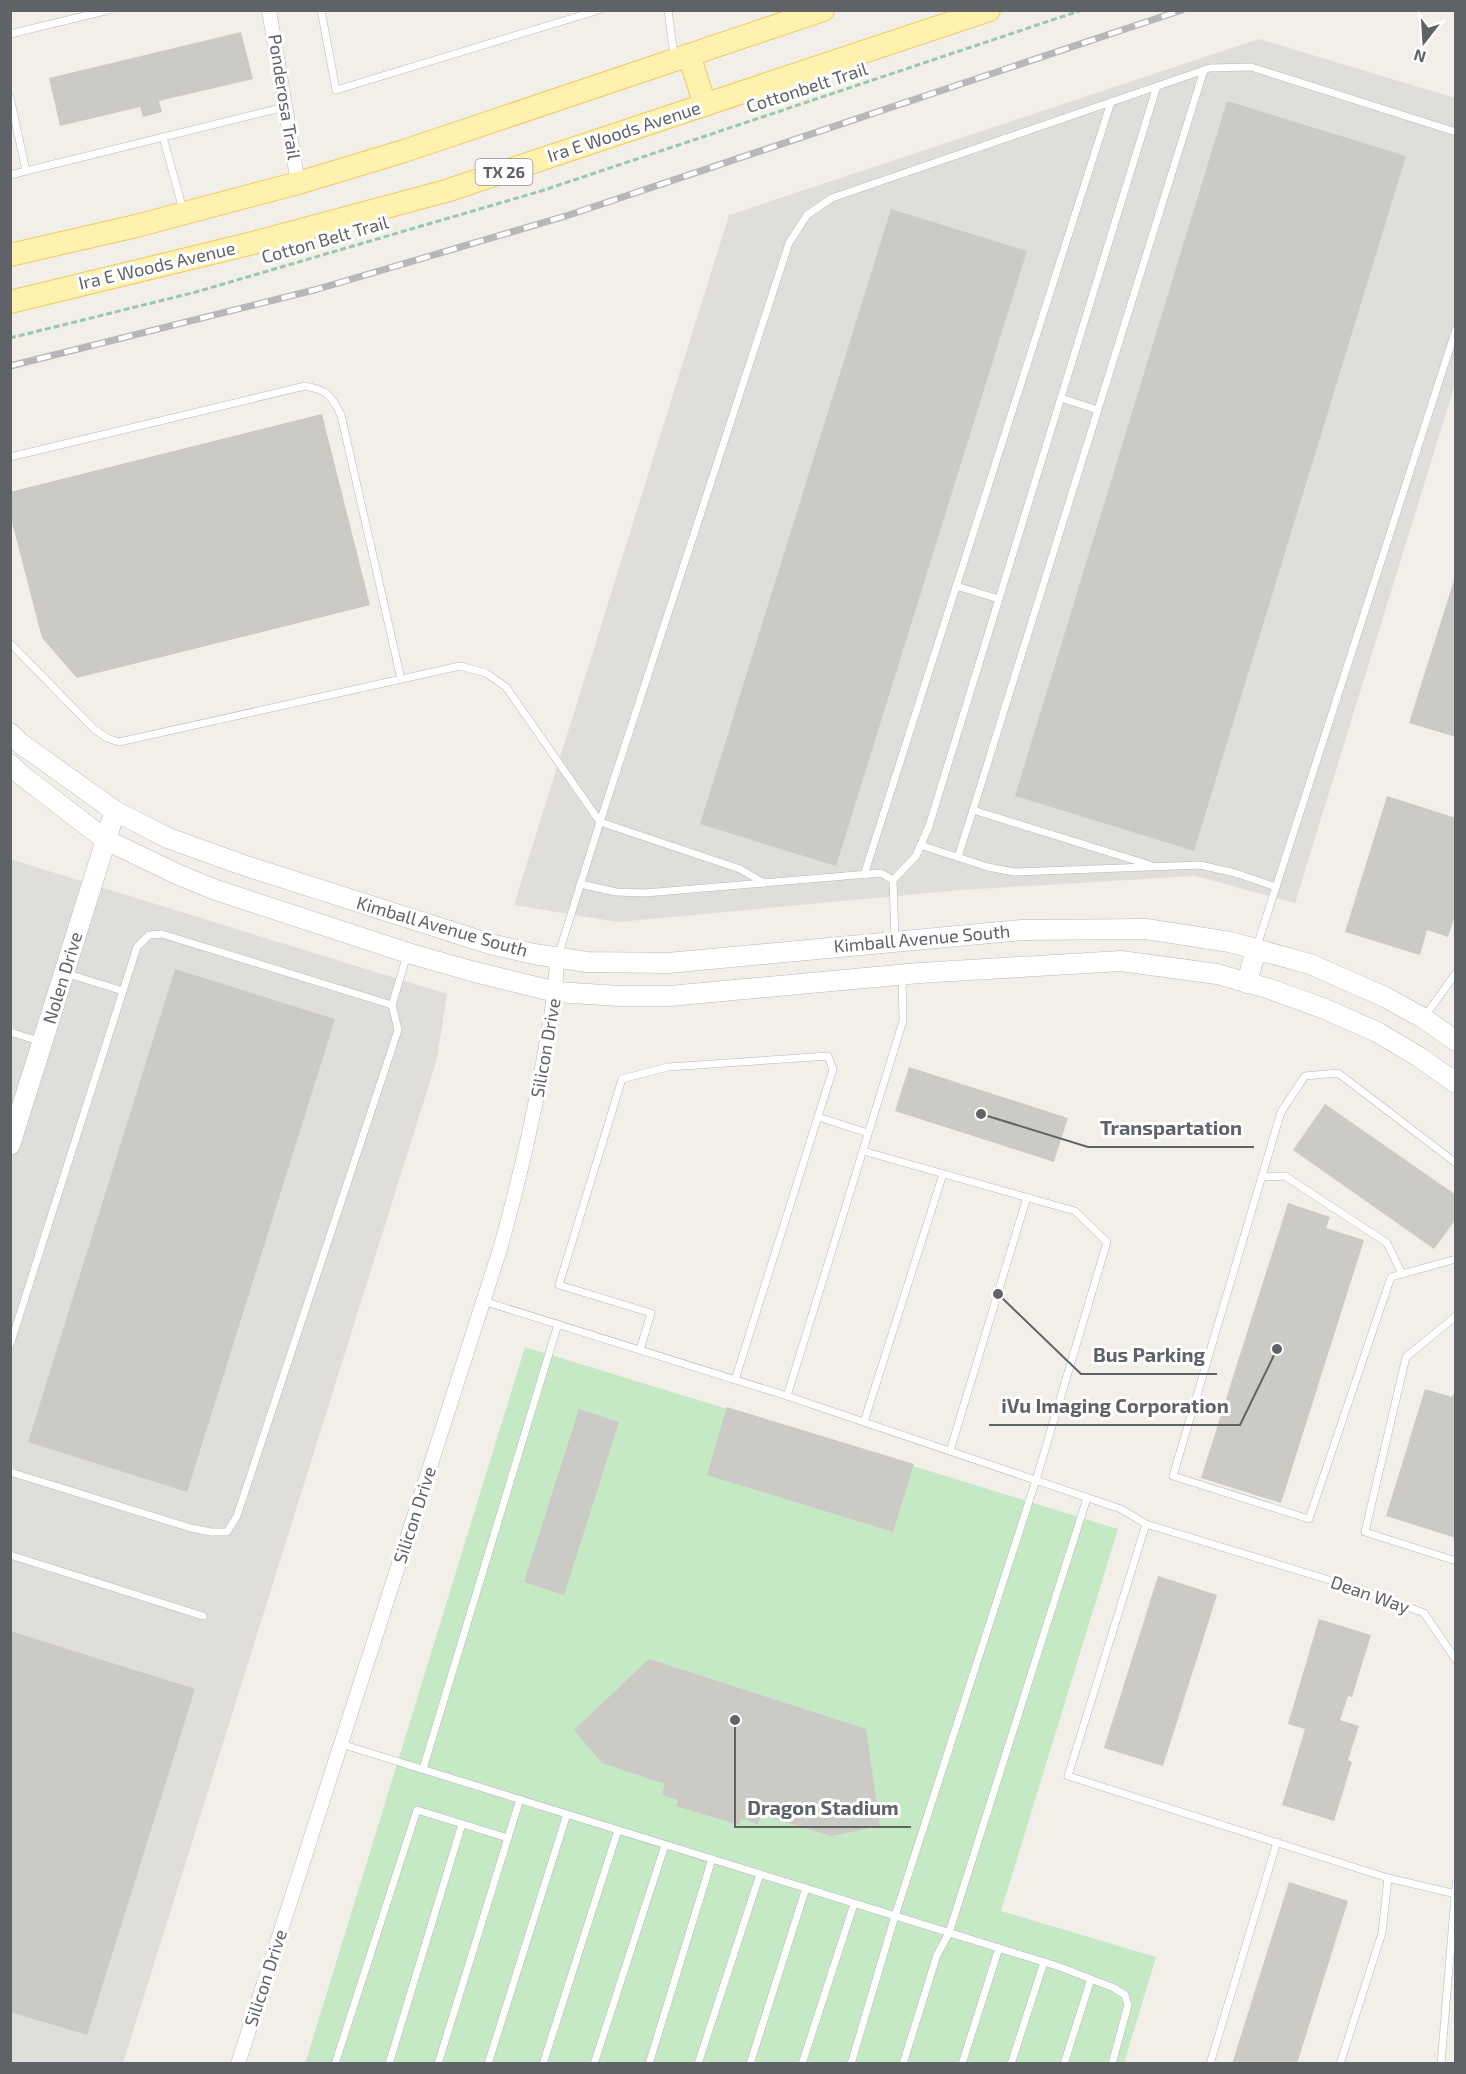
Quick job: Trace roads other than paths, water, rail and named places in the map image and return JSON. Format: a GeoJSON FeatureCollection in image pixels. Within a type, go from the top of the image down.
{"type":"FeatureCollection","features":[{"type":"Feature","properties":{"kind":"main road"},"geometry":{"type":"LineString","coordinates":[[10,255],[298,183],[404,151],[823,10]]}},
{"type":"Feature","properties":{"kind":"main road","name":"Ira E Woods Avenue"},"geometry":{"type":"LineString","coordinates":[[10,302],[253,243],[446,191],[989,10]]}},
{"type":"Feature","properties":{"kind":"main road"},"geometry":{"type":"LineString","coordinates":[[682,58],[705,105]]}},
{"type":"Feature","properties":{"kind":"main road","name":"Kimball Avenue South"},"geometry":{"type":"LineString","coordinates":[[10,733],[20,743],[115,811],[168,838],[243,865],[490,944],[557,958],[621,964],[668,963],[1022,930],[1146,929],[1230,942],[1310,964],[1385,997],[1423,1018],[1455,1041]]}},
{"type":"Feature","properties":{"kind":"main road","name":"Kimball Avenue South"},"geometry":{"type":"LineString","coordinates":[[10,764],[106,840],[179,875],[216,890],[408,953],[556,992],[670,996],[902,975],[1121,961],[1217,974],[1270,989],[1325,1009],[1377,1032],[1419,1057],[1455,1083]]}},
{"type":"Feature","properties":{"kind":"main road","name":"Nolen Drive"},"geometry":{"type":"LineString","coordinates":[[10,1145],[115,811]]}},
{"type":"Feature","properties":{"kind":"main road"},"geometry":{"type":"LineString","coordinates":[[896,942],[902,975]]}},
{"type":"Feature","properties":{"kind":"main road"},"geometry":{"type":"LineString","coordinates":[[1247,982],[1256,949]]}},
{"type":"Feature","properties":{"kind":"street","name":"Ponderosa Trail"},"geometry":{"type":"LineString","coordinates":[[269,10],[298,183]]}},
{"type":"Feature","properties":{"kind":"street","name":"Silicon Drive"},"geometry":{"type":"LineString","coordinates":[[238,2064],[483,1301],[519,1181],[556,992],[557,958]]}},
{"type":"Feature","properties":{"kind":"lane"},"geometry":{"type":"LineString","coordinates":[[10,34],[109,10]]}},
{"type":"Feature","properties":{"kind":"lane"},"geometry":{"type":"LineString","coordinates":[[321,10],[336,90],[599,10]]}},
{"type":"Feature","properties":{"kind":"lane"},"geometry":{"type":"LineString","coordinates":[[668,10],[682,58]]}},
{"type":"Feature","properties":{"kind":"lane"},"geometry":{"type":"LineString","coordinates":[[557,958],[789,243],[807,215],[832,198],[1210,68],[1251,67],[1455,132]]}},
{"type":"Feature","properties":{"kind":"lane"},"geometry":{"type":"LineString","coordinates":[[958,857],[1204,70]]}},
{"type":"Feature","properties":{"kind":"lane"},"geometry":{"type":"LineString","coordinates":[[896,942],[892,880],[916,856],[929,826],[1157,86]]}},
{"type":"Feature","properties":{"kind":"lane"},"geometry":{"type":"LineString","coordinates":[[10,97],[26,171]]}},
{"type":"Feature","properties":{"kind":"lane"},"geometry":{"type":"LineString","coordinates":[[864,875],[1111,102]]}},
{"type":"Feature","properties":{"kind":"lane"},"geometry":{"type":"LineString","coordinates":[[10,175],[285,107]]}},
{"type":"Feature","properties":{"kind":"lane"},"geometry":{"type":"LineString","coordinates":[[163,137],[183,213]]}},
{"type":"Feature","properties":{"kind":"lane"},"geometry":{"type":"LineString","coordinates":[[1256,949],[1455,329]]}},
{"type":"Feature","properties":{"kind":"lane"},"geometry":{"type":"LineString","coordinates":[[10,457],[305,386],[321,389],[333,398],[340,415],[401,679]]}},
{"type":"Feature","properties":{"kind":"lane"},"geometry":{"type":"LineString","coordinates":[[1061,398],[1098,410]]}},
{"type":"Feature","properties":{"kind":"lane"},"geometry":{"type":"LineString","coordinates":[[956,586],[999,599]]}},
{"type":"Feature","properties":{"kind":"lane"},"geometry":{"type":"LineString","coordinates":[[10,643],[94,729],[119,742],[460,666],[486,673],[506,687],[600,822],[740,869],[764,883]]}},
{"type":"Feature","properties":{"kind":"lane"},"geometry":{"type":"LineString","coordinates":[[973,810],[1154,867]]}},
{"type":"Feature","properties":{"kind":"lane"},"geometry":{"type":"LineString","coordinates":[[920,845],[988,867],[1014,872],[1200,865],[1235,873],[1276,887]]}},
{"type":"Feature","properties":{"kind":"lane"},"geometry":{"type":"LineString","coordinates":[[580,884],[616,892],[645,893],[881,873],[892,880]]}},
{"type":"Feature","properties":{"kind":"lane"},"geometry":{"type":"LineString","coordinates":[[10,1345],[137,947],[149,934],[162,934],[392,1005]]}},
{"type":"Feature","properties":{"kind":"lane"},"geometry":{"type":"LineString","coordinates":[[10,1472],[192,1528],[211,1532],[227,1532],[237,1516],[398,1030],[392,1005],[408,953]]}},
{"type":"Feature","properties":{"kind":"lane"},"geometry":{"type":"LineString","coordinates":[[64,973],[123,991]]}},
{"type":"Feature","properties":{"kind":"lane"},"geometry":{"type":"LineString","coordinates":[[1423,1018],[1455,973]]}},
{"type":"Feature","properties":{"kind":"lane"},"geometry":{"type":"LineString","coordinates":[[787,1396],[903,1021],[902,975]]}},
{"type":"Feature","properties":{"kind":"lane"},"geometry":{"type":"LineString","coordinates":[[10,1032],[43,1042]]}},
{"type":"Feature","properties":{"kind":"lane"},"geometry":{"type":"LineString","coordinates":[[640,1350],[651,1313],[559,1285],[622,1079],[668,1067],[828,1056],[833,1070],[735,1380]]}},
{"type":"Feature","properties":{"kind":"lane"},"geometry":{"type":"LineString","coordinates":[[1455,1163],[1338,1073],[1305,1076],[1281,1112],[1173,1476],[1309,1519],[1390,1277],[1455,1259]]}},
{"type":"Feature","properties":{"kind":"lane"},"geometry":{"type":"LineString","coordinates":[[818,1117],[868,1133]]}},
{"type":"Feature","properties":{"kind":"lane"},"geometry":{"type":"LineString","coordinates":[[851,2064],[895,1916],[1036,1480],[1107,1242],[1075,1211],[863,1151]]}},
{"type":"Feature","properties":{"kind":"lane"},"geometry":{"type":"LineString","coordinates":[[864,1422],[943,1174]]}},
{"type":"Feature","properties":{"kind":"lane"},"geometry":{"type":"LineString","coordinates":[[1262,1177],[1285,1176],[1387,1243],[1402,1274]]}},
{"type":"Feature","properties":{"kind":"lane"},"geometry":{"type":"LineString","coordinates":[[950,1451],[1027,1197]]}},
{"type":"Feature","properties":{"kind":"lane","name":"Dean Way"},"geometry":{"type":"LineString","coordinates":[[483,1301],[787,1396],[1121,1509],[1146,1524],[1362,1590],[1424,1613],[1455,1660]]}},
{"type":"Feature","properties":{"kind":"lane"},"geometry":{"type":"LineString","coordinates":[[1455,1316],[1406,1357],[1365,1532],[1455,1561]]}},
{"type":"Feature","properties":{"kind":"lane"},"geometry":{"type":"LineString","coordinates":[[423,1769],[558,1324]]}},
{"type":"Feature","properties":{"kind":"lane"},"geometry":{"type":"LineString","coordinates":[[903,2064],[937,1955],[949,1933],[1087,1498]]}},
{"type":"Feature","properties":{"kind":"lane"},"geometry":{"type":"LineString","coordinates":[[1146,1524],[1068,1776],[1388,1878],[1455,1894]]}},
{"type":"Feature","properties":{"kind":"lane"},"geometry":{"type":"LineString","coordinates":[[10,1555],[203,1616]]}},
{"type":"Feature","properties":{"kind":"lane"},"geometry":{"type":"LineString","coordinates":[[341,1744],[1044,1962],[1114,1988],[1125,1995],[1128,2005],[1112,2064]]}},
{"type":"Feature","properties":{"kind":"lane"},"geometry":{"type":"LineString","coordinates":[[438,2064],[520,1800]]}},
{"type":"Feature","properties":{"kind":"lane"},"geometry":{"type":"LineString","coordinates":[[335,2064],[417,1810],[508,1838]]}},
{"type":"Feature","properties":{"kind":"lane"},"geometry":{"type":"LineString","coordinates":[[488,2064],[567,1814]]}},
{"type":"Feature","properties":{"kind":"lane"},"geometry":{"type":"LineString","coordinates":[[389,2064],[462,1824]]}},
{"type":"Feature","properties":{"kind":"lane"},"geometry":{"type":"LineString","coordinates":[[543,2064],[618,1830]]}},
{"type":"Feature","properties":{"kind":"lane"},"geometry":{"type":"LineString","coordinates":[[1210,2064],[1277,1842]]}},
{"type":"Feature","properties":{"kind":"lane"},"geometry":{"type":"LineString","coordinates":[[594,2064],[665,1845]]}},
{"type":"Feature","properties":{"kind":"lane"},"geometry":{"type":"LineString","coordinates":[[649,2064],[712,1859]]}},
{"type":"Feature","properties":{"kind":"lane"},"geometry":{"type":"LineString","coordinates":[[698,2064],[759,1874]]}},
{"type":"Feature","properties":{"kind":"lane"},"geometry":{"type":"LineString","coordinates":[[1340,2064],[1382,1933],[1388,1878]]}},
{"type":"Feature","properties":{"kind":"lane"},"geometry":{"type":"LineString","coordinates":[[1441,2064],[1455,1884]]}},
{"type":"Feature","properties":{"kind":"lane"},"geometry":{"type":"LineString","coordinates":[[750,2064],[806,1888]]}},
{"type":"Feature","properties":{"kind":"lane"},"geometry":{"type":"LineString","coordinates":[[802,2064],[854,1904]]}},
{"type":"Feature","properties":{"kind":"lane"},"geometry":{"type":"LineString","coordinates":[[962,2064],[999,1948]]}},
{"type":"Feature","properties":{"kind":"lane"},"geometry":{"type":"LineString","coordinates":[[1011,2064],[1044,1962]]}},
{"type":"Feature","properties":{"kind":"lane"},"geometry":{"type":"LineString","coordinates":[[1064,2064],[1091,1979]]}},
{"type":"Feature","properties":{"kind":"railway"},"geometry":{"type":"LineString","coordinates":[[10,366],[318,289],[569,215],[1182,10]]}},
{"type":"Feature","properties":{"kind":"place","name":"Transpartation"},"geometry":{"type":"Point","coordinates":[981,1114]}},
{"type":"Feature","properties":{"kind":"place","name":"Bus Parking"},"geometry":{"type":"Point","coordinates":[998,1294]}},
{"type":"Feature","properties":{"kind":"place","name":"iVu Imaging Corporation"},"geometry":{"type":"Point","coordinates":[1277,1349]}},
{"type":"Feature","properties":{"kind":"place","name":"Dragon Stadium"},"geometry":{"type":"Point","coordinates":[735,1720]}}]}
